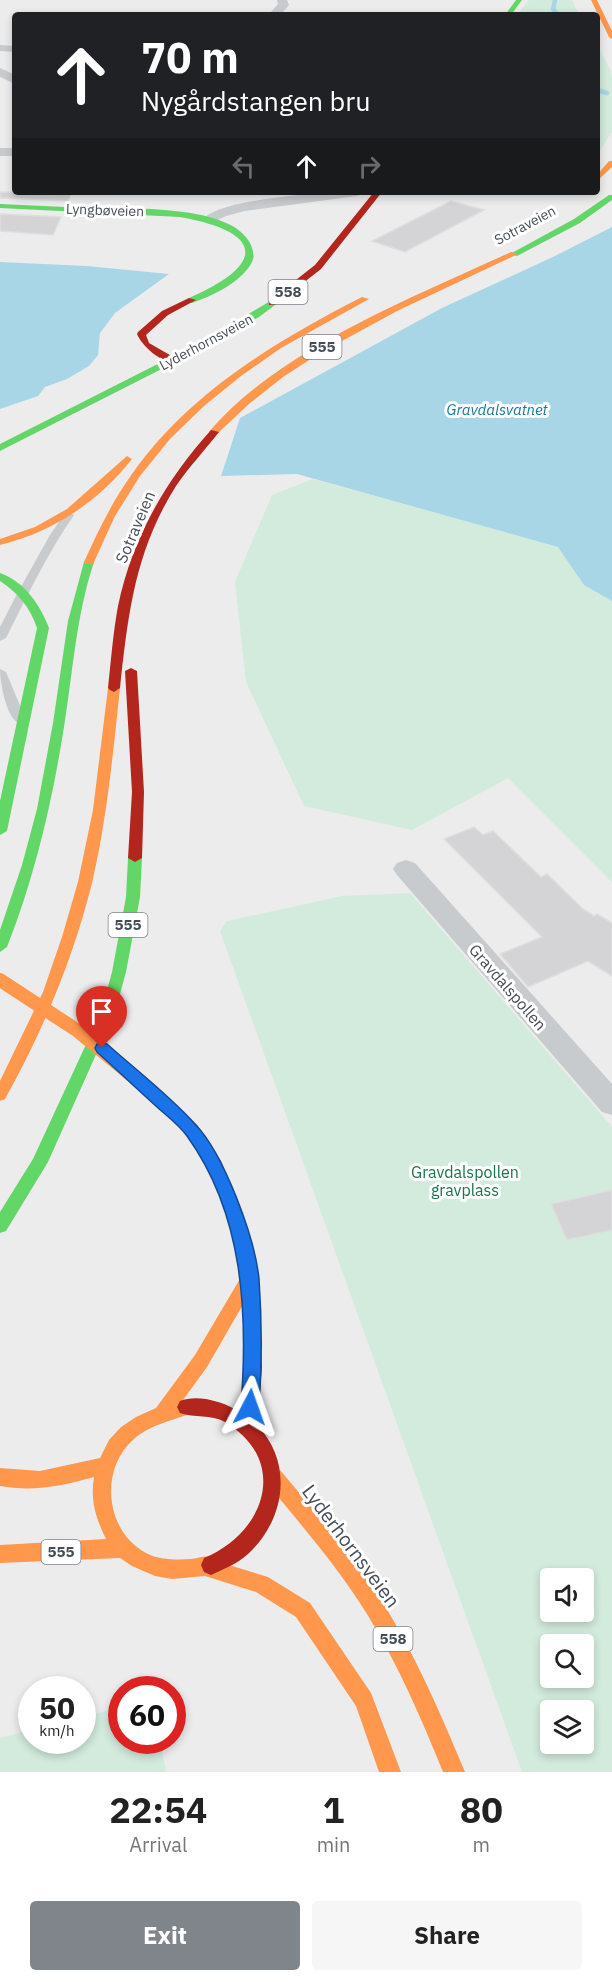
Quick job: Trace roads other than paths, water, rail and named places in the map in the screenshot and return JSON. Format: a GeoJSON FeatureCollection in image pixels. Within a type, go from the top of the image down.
{"type":"FeatureCollection","features":[{"type":"Feature","properties":{"kind":"main road"},"geometry":{"type":"LineString","coordinates":[[509,12],[519,0]]}},
{"type":"Feature","properties":{"kind":"main road"},"geometry":{"type":"LineString","coordinates":[[600,12],[612,37]]}},
{"type":"Feature","properties":{"kind":"main road"},"geometry":{"type":"LineString","coordinates":[[600,176],[612,163]]}},
{"type":"Feature","properties":{"kind":"main road","name":"Lyderhornsveien"},"geometry":{"type":"LineString","coordinates":[[0,448],[248,320],[300,283],[331,252],[376,195]]}},
{"type":"Feature","properties":{"kind":"main road","name":"Sotraveien"},"geometry":{"type":"LineString","coordinates":[[0,1095],[46,1000],[68,943],[84,887],[95,830],[126,597],[151,522],[165,495],[189,460],[220,425],[257,391],[332,341],[388,312],[525,249],[565,228],[612,197]]}},
{"type":"Feature","properties":{"kind":"main road","name":"Lyngbøveien"},"geometry":{"type":"LineString","coordinates":[[0,206],[168,213],[209,220],[228,227],[242,237],[251,252],[250,259],[230,279],[158,316],[141,334],[145,344],[172,360]]}},
{"type":"Feature","properties":{"kind":"main road","name":"Sotraveien"},"geometry":{"type":"LineString","coordinates":[[0,946],[33,854],[52,768],[81,588],[91,555],[125,490],[153,450],[220,383],[299,332],[373,296]]}},
{"type":"Feature","properties":{"kind":"main road","name":"555"},"geometry":{"type":"LineString","coordinates":[[181,405],[220,383]]}},
{"type":"Feature","properties":{"kind":"main road"},"geometry":{"type":"LineString","coordinates":[[0,542],[32,533],[69,516],[100,490],[137,447]]}},
{"type":"Feature","properties":{"kind":"main road"},"geometry":{"type":"LineString","coordinates":[[0,576],[23,592],[40,614],[43,628],[0,831]]}},
{"type":"Feature","properties":{"kind":"main road","name":"555"},"geometry":{"type":"LineString","coordinates":[[0,1226],[40,1162],[68,1103],[108,1012],[119,972],[133,897],[138,792],[126,597]]}},
{"type":"Feature","properties":{"kind":"main road"},"geometry":{"type":"LineString","coordinates":[[0,980],[74,1026],[102,1048],[191,1129],[215,1166],[234,1213],[250,1277],[253,1366],[248,1428]]}},
{"type":"Feature","properties":{"kind":"main road","name":"558"},"geometry":{"type":"LineString","coordinates":[[164,1411],[201,1360],[250,1277]]}},
{"type":"Feature","properties":{"kind":"main road","name":"558"},"geometry":{"type":"LineString","coordinates":[[186,1407],[209,1408],[230,1416],[248,1428],[265,1450],[273,1476],[271,1505],[259,1532],[237,1554],[209,1568],[177,1572],[147,1564],[122,1548],[105,1524],[100,1495],[105,1465],[114,1447],[128,1431],[145,1419],[164,1411],[186,1407]]}},
{"type":"Feature","properties":{"kind":"main road"},"geometry":{"type":"LineString","coordinates":[[0,1477],[38,1480],[66,1476],[105,1465]]}},
{"type":"Feature","properties":{"kind":"main road","name":"Lyderhornsveien"},"geometry":{"type":"LineString","coordinates":[[273,1476],[359,1584],[387,1627],[454,1772]]}},
{"type":"Feature","properties":{"kind":"main road","name":"555"},"geometry":{"type":"LineString","coordinates":[[0,1554],[122,1548]]}},
{"type":"Feature","properties":{"kind":"main road","name":"558"},"geometry":{"type":"LineString","coordinates":[[209,1568],[261,1584],[303,1610],[364,1700],[390,1772]]}},
{"type":"Feature","properties":{"kind":"street"},"geometry":{"type":"LineString","coordinates":[[277,12],[284,5],[282,0]]}},
{"type":"Feature","properties":{"kind":"street"},"geometry":{"type":"LineString","coordinates":[[301,201],[318,195]]}},
{"type":"Feature","properties":{"kind":"street"},"geometry":{"type":"LineString","coordinates":[[209,220],[221,213],[244,207],[337,195]]}},
{"type":"Feature","properties":{"kind":"street","name":"Gravdalspollen"},"geometry":{"type":"LineString","coordinates":[[406,869],[612,1104]]}},
{"type":"Feature","properties":{"kind":"lane"},"geometry":{"type":"LineString","coordinates":[[0,638],[23,592],[69,516]]}},
{"type":"Feature","properties":{"kind":"lane"},"geometry":{"type":"LineString","coordinates":[[0,672],[22,726]]}},
{"type":"Feature","properties":{"kind":"water","name":"Gravdalsvatnet"},"geometry":{"type":"Polygon","coordinates":[[[612,227],[612,601],[584,585],[558,547],[297,474],[221,476],[240,418],[442,308],[612,227]]]}},
{"type":"Feature","properties":{"kind":"water"},"geometry":{"type":"Polygon","coordinates":[[[0,262],[87,266],[169,274],[115,313],[100,333],[98,355],[89,366],[67,379],[45,387],[38,396],[0,409],[0,262]]]}},
{"type":"Feature","properties":{"kind":"waterway"},"geometry":{"type":"LineString","coordinates":[[555,0],[553,9],[556,12]]}},
{"type":"Feature","properties":{"kind":"waterway"},"geometry":{"type":"LineString","coordinates":[[600,91],[607,93]]}},
{"type":"Feature","properties":{"kind":"park label","name":"Gravdalspollen gravplass"},"geometry":{"type":"Point","coordinates":[465,1181]}}]}
